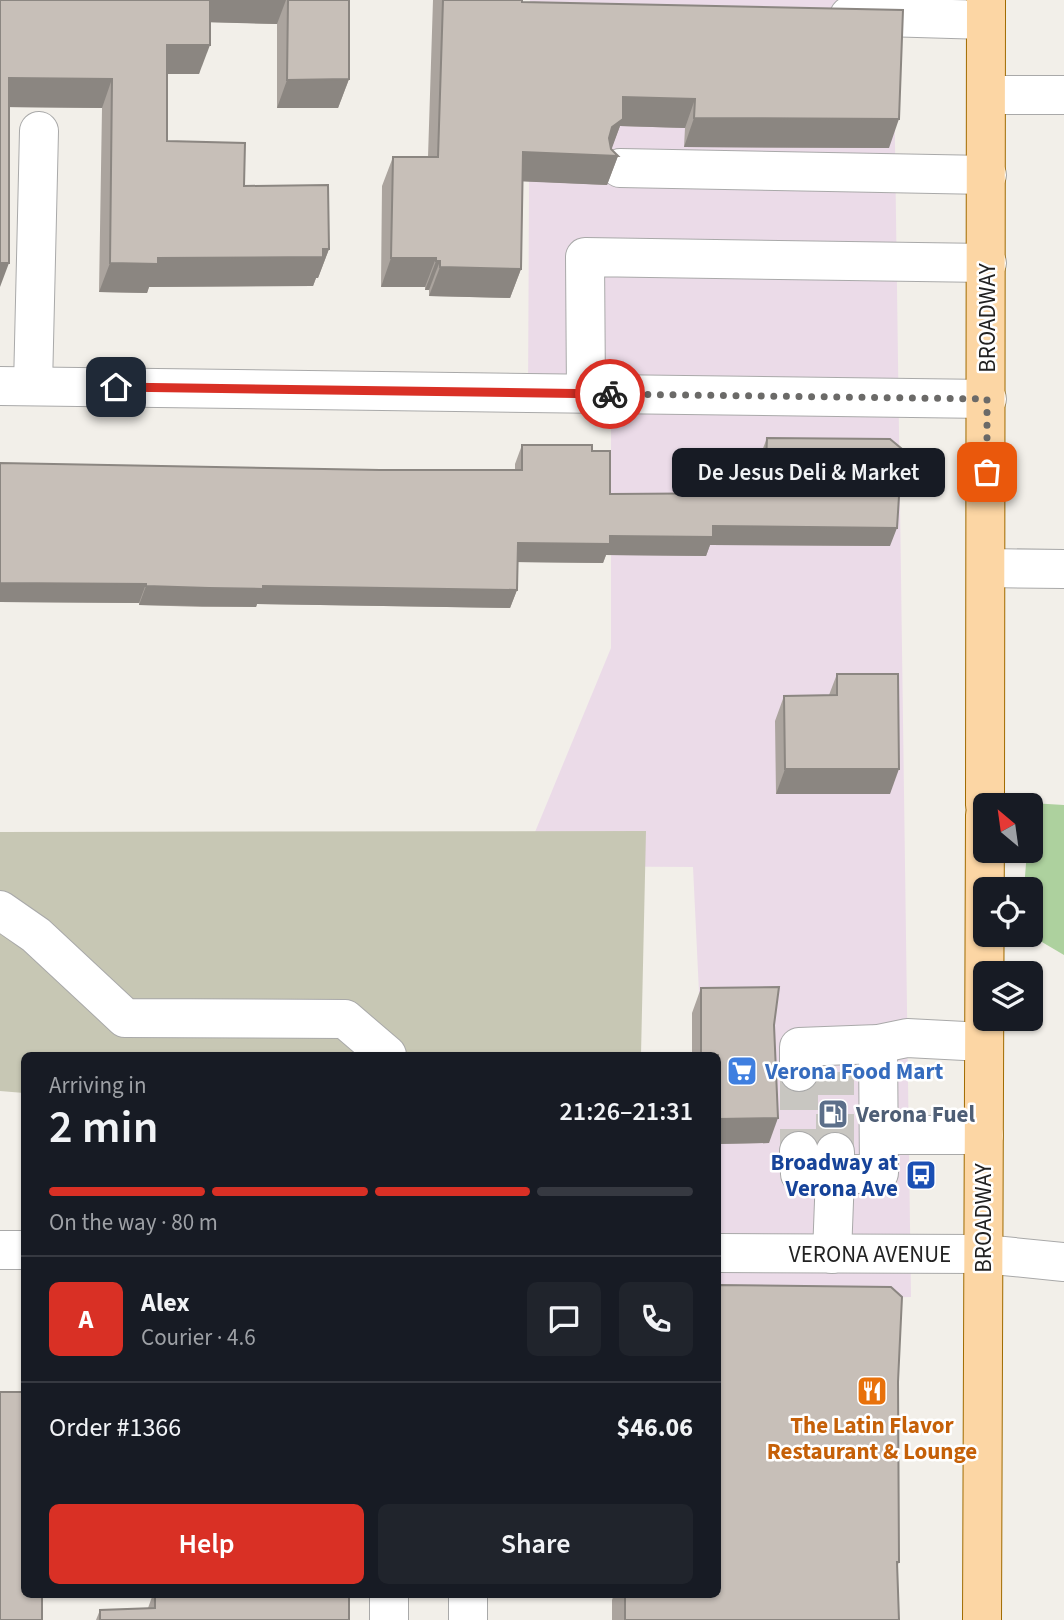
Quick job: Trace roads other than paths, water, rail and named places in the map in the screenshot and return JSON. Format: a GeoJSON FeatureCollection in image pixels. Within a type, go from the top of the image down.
{"type":"FeatureCollection","features":[{"type":"Feature","properties":{"kind":"main road","name":"BROADWAY"},"geometry":{"type":"LineString","coordinates":[[985,793],[986,10]]}},
{"type":"Feature","properties":{"kind":"main road","name":"BROADWAY"},"geometry":{"type":"LineString","coordinates":[[982,1620],[985,863]]}},
{"type":"Feature","properties":{"kind":"street"},"geometry":{"type":"LineString","coordinates":[[814,14],[986,10]]}},
{"type":"Feature","properties":{"kind":"street"},"geometry":{"type":"LineString","coordinates":[[987,95],[1064,95]]}},
{"type":"Feature","properties":{"kind":"street"},"geometry":{"type":"LineString","coordinates":[[39,131],[17,386],[987,399]]}},
{"type":"Feature","properties":{"kind":"street"},"geometry":{"type":"LineString","coordinates":[[620,168],[987,175]]}},
{"type":"Feature","properties":{"kind":"street"},"geometry":{"type":"LineString","coordinates":[[586,394],[584,257],[987,263]]}},
{"type":"Feature","properties":{"kind":"street"},"geometry":{"type":"LineString","coordinates":[[987,568],[1064,569]]}},
{"type":"Feature","properties":{"kind":"street"},"geometry":{"type":"LineString","coordinates":[[0,910],[36,935],[125,1018],[345,1020],[383,1052]]}},
{"type":"Feature","properties":{"kind":"street"},"geometry":{"type":"LineString","coordinates":[[823,1063],[878,1044],[907,1038],[984,1042]]}},
{"type":"Feature","properties":{"kind":"street"},"geometry":{"type":"LineString","coordinates":[[832,1254],[823,1159],[878,1173],[878,1044]]}},
{"type":"Feature","properties":{"kind":"street"},"geometry":{"type":"LineString","coordinates":[[879,1135],[984,1135]]}},
{"type":"Feature","properties":{"kind":"street"},"geometry":{"type":"LineString","coordinates":[[0,1250],[21,1250]]}},
{"type":"Feature","properties":{"kind":"street","name":"VERONA AVENUE"},"geometry":{"type":"LineString","coordinates":[[721,1253],[983,1254],[1064,1262]]}},
{"type":"Feature","properties":{"kind":"street"},"geometry":{"type":"LineString","coordinates":[[389,1598],[389,1620]]}},
{"type":"Feature","properties":{"kind":"street"},"geometry":{"type":"LineString","coordinates":[[468,1598],[468,1620]]}},
{"type":"Feature","properties":{"kind":"tunnel"},"geometry":{"type":"LineString","coordinates":[[799,1072],[799,1151]]}},
{"type":"Feature","properties":{"kind":"tunnel"},"geometry":{"type":"LineString","coordinates":[[835,1072],[835,1152]]}},
{"type":"Feature","properties":{"kind":"place","name":"De Jesus Deli & Market"},"geometry":{"type":"Point","coordinates":[987,472]}},
{"type":"Feature","properties":{"kind":"place","name":"Verona Food Mart"},"geometry":{"type":"Point","coordinates":[742,1071]}},
{"type":"Feature","properties":{"kind":"place","name":"Verona Fuel"},"geometry":{"type":"Point","coordinates":[833,1114]}},
{"type":"Feature","properties":{"kind":"place","name":"Broadway at Verona Ave"},"geometry":{"type":"Point","coordinates":[921,1175]}},
{"type":"Feature","properties":{"kind":"place","name":"The Latin Flavor Restaurant & Lounge"},"geometry":{"type":"Point","coordinates":[872,1391]}}]}
